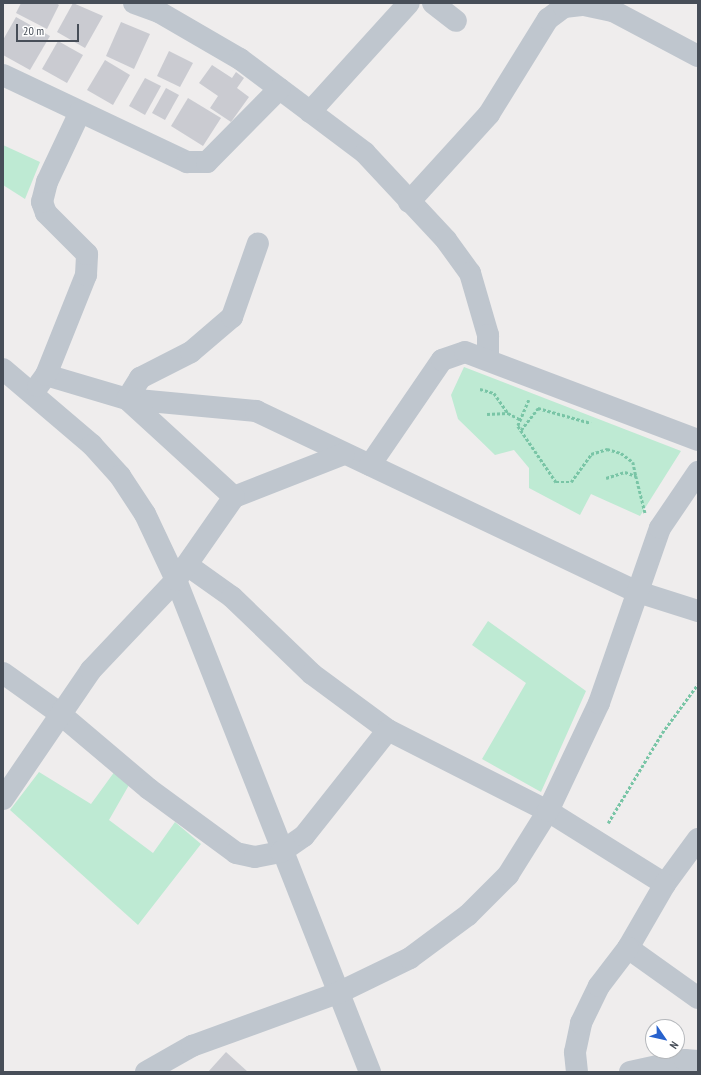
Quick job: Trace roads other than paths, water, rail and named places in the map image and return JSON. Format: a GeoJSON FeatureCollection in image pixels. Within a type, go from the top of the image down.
{"type":"FeatureCollection","features":[{"type":"Feature","properties":{"kind":"street"},"geometry":{"type":"LineString","coordinates":[[134,3],[160,12],[209,40],[365,153],[446,240],[470,273],[488,335],[488,359]]}},
{"type":"Feature","properties":{"kind":"street"},"geometry":{"type":"LineString","coordinates":[[310,112],[409,3]]}},
{"type":"Feature","properties":{"kind":"street"},"geometry":{"type":"LineString","coordinates":[[433,3],[456,21]]}},
{"type":"Feature","properties":{"kind":"street"},"geometry":{"type":"LineString","coordinates":[[409,202],[489,114],[548,19],[564,7],[584,5],[613,11],[698,56]]}},
{"type":"Feature","properties":{"kind":"street"},"geometry":{"type":"LineString","coordinates":[[3,75],[187,162],[207,162],[278,89]]}},
{"type":"Feature","properties":{"kind":"street"},"geometry":{"type":"LineString","coordinates":[[33,394],[46,375],[86,275],[88,254],[46,213],[42,202],[47,182],[80,112]]}},
{"type":"Feature","properties":{"kind":"street"},"geometry":{"type":"LineString","coordinates":[[127,399],[140,378],[191,352],[232,317],[258,243]]}},
{"type":"Feature","properties":{"kind":"street"},"geometry":{"type":"LineString","coordinates":[[370,465],[442,360],[465,352],[488,359],[698,440]]}},
{"type":"Feature","properties":{"kind":"street"},"geometry":{"type":"LineString","coordinates":[[3,369],[92,445],[120,476],[181,572],[281,852],[370,1072]]}},
{"type":"Feature","properties":{"kind":"street"},"geometry":{"type":"LineString","coordinates":[[46,375],[127,399],[256,411],[638,592],[698,611]]}},
{"type":"Feature","properties":{"kind":"street"},"geometry":{"type":"LineString","coordinates":[[127,399],[234,497]]}},
{"type":"Feature","properties":{"kind":"street"},"geometry":{"type":"LineString","coordinates":[[3,799],[59,714],[91,670],[181,572],[234,497],[344,454]]}},
{"type":"Feature","properties":{"kind":"street"},"geometry":{"type":"LineString","coordinates":[[146,1072],[192,1046],[338,993],[427,948],[468,915],[508,875],[548,811],[599,703],[660,528],[698,472]]}},
{"type":"Feature","properties":{"kind":"street"},"geometry":{"type":"LineString","coordinates":[[181,572],[232,597],[312,674],[388,730],[548,811],[665,884]]}},
{"type":"Feature","properties":{"kind":"street"},"geometry":{"type":"LineString","coordinates":[[3,673],[59,714],[149,789],[236,853],[255,857],[281,852],[304,836],[333,804],[388,730]]}},
{"type":"Feature","properties":{"kind":"street"},"geometry":{"type":"LineString","coordinates":[[577,1072],[575,1052],[581,1023],[599,986],[628,948],[665,884],[698,839]]}},
{"type":"Feature","properties":{"kind":"street"},"geometry":{"type":"LineString","coordinates":[[628,948],[698,998]]}},
{"type":"Feature","properties":{"kind":"street"},"geometry":{"type":"LineString","coordinates":[[630,1072],[685,1060],[695,1066]]}}]}
